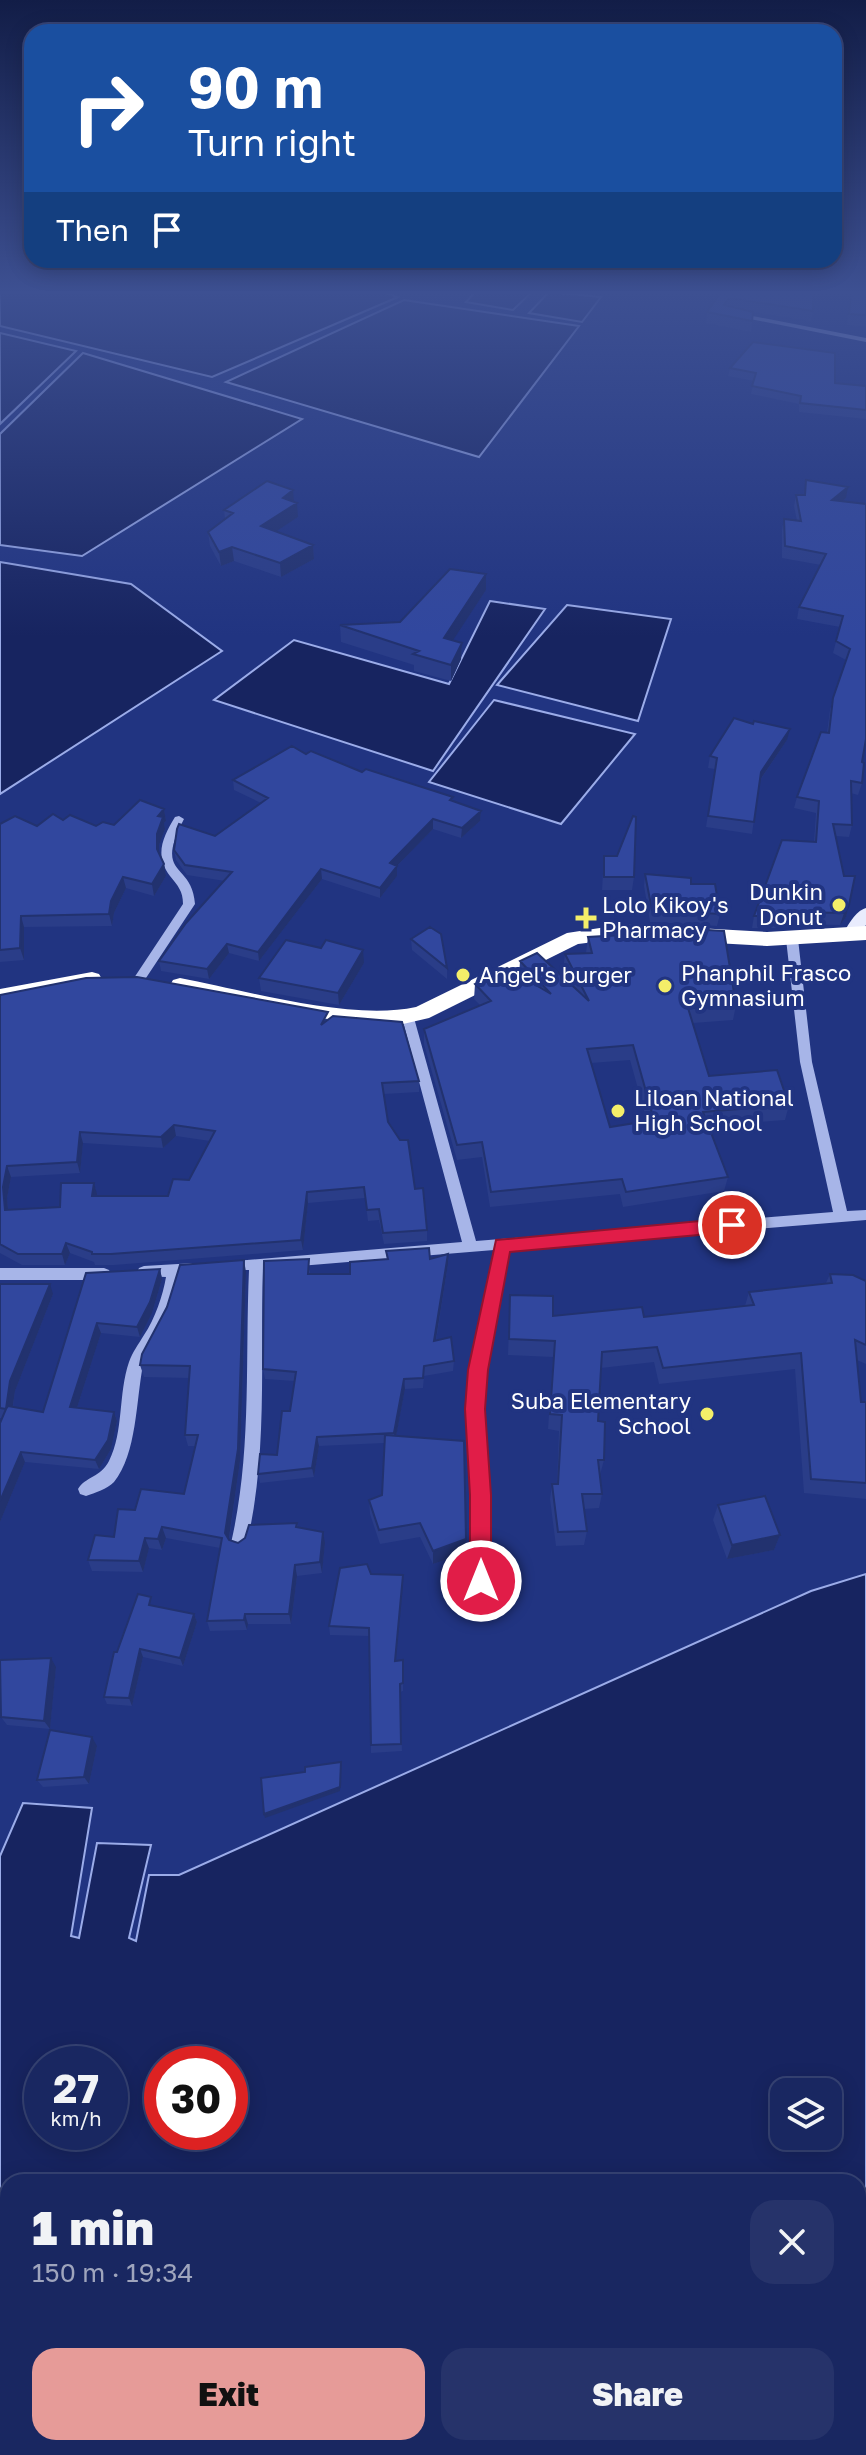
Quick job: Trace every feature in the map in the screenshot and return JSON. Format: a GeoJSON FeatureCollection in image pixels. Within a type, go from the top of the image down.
{"type":"FeatureCollection","features":[{"type":"Feature","properties":{"kind":"highway"},"geometry":{"type":"LineString","coordinates":[[0,996],[89,979],[140,978],[327,1013],[390,1020],[408,1018],[574,938],[626,931],[792,939],[858,934]]}},
{"type":"Feature","properties":{"kind":"main road"},"geometry":{"type":"LineString","coordinates":[[858,934],[866,913]]}},
{"type":"Feature","properties":{"kind":"street"},"geometry":{"type":"LineString","coordinates":[[140,978],[154,953],[189,907],[188,895],[169,866],[164,850],[165,840],[179,819]]}},
{"type":"Feature","properties":{"kind":"street"},"geometry":{"type":"LineString","coordinates":[[792,939],[806,1062],[841,1215]]}},
{"type":"Feature","properties":{"kind":"street"},"geometry":{"type":"LineString","coordinates":[[408,1018],[471,1248]]}},
{"type":"Feature","properties":{"kind":"street"},"geometry":{"type":"LineString","coordinates":[[0,1274],[121,1274],[866,1215]]}},
{"type":"Feature","properties":{"kind":"street"},"geometry":{"type":"LineString","coordinates":[[481,1581],[475,1409],[478,1370],[502,1245]]}},
{"type":"Feature","properties":{"kind":"street"},"geometry":{"type":"LineString","coordinates":[[239,1543],[249,1507],[256,1444],[253,1324],[256,1264]]}},
{"type":"Feature","properties":{"kind":"street"},"geometry":{"type":"LineString","coordinates":[[86,1489],[106,1479],[116,1464],[128,1419],[134,1374],[171,1289],[174,1270]]}},
{"type":"Feature","properties":{"kind":"shaded area"},"geometry":{"type":"Polygon","coordinates":[[[0,407],[18,407],[0,424],[0,407]]]}},
{"type":"Feature","properties":{"kind":"shaded area"},"geometry":{"type":"Polygon","coordinates":[[[28,407],[261,407],[302,419],[82,556],[0,545],[0,434],[28,407]]]}},
{"type":"Feature","properties":{"kind":"shaded area"},"geometry":{"type":"Polygon","coordinates":[[[309,407],[517,407],[479,457],[309,407]]]}},
{"type":"Feature","properties":{"kind":"shaded area"},"geometry":{"type":"Polygon","coordinates":[[[0,562],[131,584],[222,651],[0,794],[0,562]]]}},
{"type":"Feature","properties":{"kind":"shaded area"},"geometry":{"type":"Polygon","coordinates":[[[490,601],[545,609],[433,771],[214,700],[294,640],[449,684],[490,601]]]}},
{"type":"Feature","properties":{"kind":"shaded area"},"geometry":{"type":"Polygon","coordinates":[[[567,605],[671,619],[638,721],[497,685],[567,605]]]}},
{"type":"Feature","properties":{"kind":"shaded area"},"geometry":{"type":"Polygon","coordinates":[[[494,700],[635,734],[561,824],[429,782],[494,700]]]}},
{"type":"Feature","properties":{"kind":"shaded area"},"geometry":{"type":"Polygon","coordinates":[[[866,1574],[866,2174],[0,2174],[0,1856],[23,1803],[92,1808],[71,1936],[79,1938],[97,1843],[151,1845],[129,1938],[136,1941],[149,1875],[179,1875],[811,1591],[866,1574]]]}},
{"type":"Feature","properties":{"kind":"building"},"geometry":{"type":"Polygon","coordinates":[[[834,407],[866,407],[866,410],[834,407]]]}},
{"type":"Feature","properties":{"kind":"building"},"geometry":{"type":"Polygon","coordinates":[[[806,480],[848,487],[832,500],[866,504],[866,739],[862,783],[851,781],[852,825],[833,824],[844,876],[855,876],[849,905],[844,913],[793,912],[793,916],[754,916],[782,840],[816,842],[819,801],[797,797],[821,732],[829,733],[833,698],[850,649],[836,641],[843,616],[799,607],[826,554],[785,546],[784,519],[801,521],[796,495],[805,495],[806,480]]]}},
{"type":"Feature","properties":{"kind":"building"},"geometry":{"type":"Polygon","coordinates":[[[267,481],[293,490],[283,498],[297,503],[261,526],[313,545],[280,563],[232,547],[219,552],[208,532],[233,513],[224,510],[267,481]]]}},
{"type":"Feature","properties":{"kind":"building"},"geometry":{"type":"Polygon","coordinates":[[[450,569],[486,574],[444,638],[462,643],[451,665],[413,654],[419,651],[340,625],[400,622],[450,569]]]}},
{"type":"Feature","properties":{"kind":"building"},"geometry":{"type":"Polygon","coordinates":[[[734,718],[790,729],[761,772],[754,822],[708,816],[717,758],[710,756],[734,718]]]}},
{"type":"Feature","properties":{"kind":"building"},"geometry":{"type":"Polygon","coordinates":[[[292,746],[306,754],[311,751],[362,772],[366,769],[453,797],[450,800],[481,811],[462,828],[433,819],[390,863],[397,866],[380,888],[321,869],[258,952],[227,944],[207,969],[159,961],[186,923],[232,872],[185,865],[174,850],[179,824],[215,836],[268,798],[233,780],[292,746]]]}},
{"type":"Feature","properties":{"kind":"building"},"geometry":{"type":"Polygon","coordinates":[[[140,800],[164,809],[158,816],[163,817],[157,834],[157,849],[164,864],[152,884],[123,877],[111,901],[109,914],[21,916],[20,948],[0,950],[0,824],[15,816],[37,826],[53,814],[63,820],[70,815],[96,826],[103,822],[114,825],[140,800]]]}},
{"type":"Feature","properties":{"kind":"building"},"geometry":{"type":"Polygon","coordinates":[[[633,816],[636,817],[634,877],[604,877],[604,856],[617,856],[633,816]]]}},
{"type":"Feature","properties":{"kind":"building"},"geometry":{"type":"Polygon","coordinates":[[[645,874],[691,878],[691,884],[715,884],[720,914],[652,910],[645,874]]]}},
{"type":"Feature","properties":{"kind":"building"},"geometry":{"type":"Polygon","coordinates":[[[430,927],[441,934],[447,968],[411,939],[430,927]]]}},
{"type":"Feature","properties":{"kind":"building","name":"Liloan National High School"},"geometry":{"type":"Polygon","coordinates":[[[656,927],[724,931],[736,1005],[688,1008],[709,1076],[777,1070],[789,1105],[703,1112],[728,1177],[626,1192],[622,1179],[491,1192],[482,1142],[457,1145],[424,1029],[491,1001],[475,984],[507,968],[551,994],[520,961],[537,953],[589,1001],[565,954],[592,953],[588,937],[657,933],[656,927]],[[633,1045],[587,1049],[610,1127],[654,1120],[633,1045]]]}},
{"type":"Feature","properties":{"kind":"building"},"geometry":{"type":"Polygon","coordinates":[[[286,940],[321,948],[326,940],[363,950],[338,993],[259,978],[286,940]]]}},
{"type":"Feature","properties":{"kind":"building"},"geometry":{"type":"Polygon","coordinates":[[[137,977],[328,1012],[321,1025],[333,1016],[402,1022],[419,1081],[382,1083],[388,1122],[400,1140],[408,1140],[415,1189],[423,1188],[427,1230],[383,1233],[379,1209],[367,1210],[364,1187],[307,1192],[301,1240],[111,1254],[92,1254],[66,1243],[62,1254],[18,1254],[0,1244],[0,995],[86,978],[137,977]],[[174,1125],[161,1137],[80,1132],[77,1162],[7,1166],[3,1187],[5,1210],[60,1207],[61,1183],[94,1183],[92,1196],[168,1196],[173,1179],[189,1180],[215,1131],[174,1125]]]}},
{"type":"Feature","properties":{"kind":"building"},"geometry":{"type":"Polygon","coordinates":[[[429,1248],[430,1259],[448,1254],[434,1341],[451,1337],[454,1361],[424,1366],[423,1378],[404,1379],[394,1433],[317,1437],[312,1468],[258,1474],[260,1454],[277,1455],[282,1411],[290,1411],[296,1372],[263,1369],[264,1261],[309,1259],[308,1274],[350,1274],[350,1262],[388,1259],[386,1251],[429,1248]]]}},
{"type":"Feature","properties":{"kind":"building"},"geometry":{"type":"Polygon","coordinates":[[[244,1260],[238,1449],[225,1533],[229,1540],[238,1543],[245,1538],[249,1525],[297,1523],[296,1527],[323,1532],[320,1562],[295,1565],[289,1614],[245,1614],[244,1620],[207,1621],[222,1538],[162,1527],[158,1539],[145,1538],[139,1561],[88,1560],[95,1535],[114,1537],[118,1509],[135,1510],[141,1489],[184,1494],[198,1435],[185,1435],[190,1366],[140,1365],[142,1354],[167,1307],[180,1265],[244,1260]]]}},
{"type":"Feature","properties":{"kind":"building"},"geometry":{"type":"Polygon","coordinates":[[[160,1269],[150,1302],[137,1327],[97,1323],[70,1407],[114,1412],[108,1440],[95,1460],[21,1452],[0,1501],[0,1423],[8,1406],[43,1412],[86,1273],[160,1269]]]}},
{"type":"Feature","properties":{"kind":"building"},"geometry":{"type":"Polygon","coordinates":[[[830,1274],[853,1275],[866,1281],[866,1345],[855,1340],[861,1402],[866,1402],[866,1483],[811,1479],[801,1353],[663,1368],[657,1347],[602,1352],[598,1421],[605,1422],[604,1460],[598,1460],[602,1494],[582,1494],[587,1531],[558,1532],[552,1484],[558,1484],[562,1415],[550,1414],[555,1341],[509,1339],[510,1295],[553,1296],[553,1316],[642,1307],[644,1317],[754,1305],[749,1292],[832,1283],[830,1274]]]}},
{"type":"Feature","properties":{"kind":"building"},"geometry":{"type":"Polygon","coordinates":[[[0,1284],[50,1284],[10,1381],[6,1409],[0,1408],[0,1284]]]}},
{"type":"Feature","properties":{"kind":"building"},"geometry":{"type":"Polygon","coordinates":[[[385,1435],[464,1441],[466,1539],[433,1551],[420,1523],[379,1530],[369,1500],[382,1495],[385,1435]]]}},
{"type":"Feature","properties":{"kind":"building"},"geometry":{"type":"Polygon","coordinates":[[[765,1496],[780,1535],[732,1545],[718,1505],[765,1496]]]}},
{"type":"Feature","properties":{"kind":"building"},"geometry":{"type":"Polygon","coordinates":[[[367,1564],[371,1574],[403,1575],[395,1661],[403,1660],[403,1683],[400,1684],[401,1744],[371,1745],[369,1628],[329,1626],[340,1568],[367,1564]]]}},
{"type":"Feature","properties":{"kind":"building"},"geometry":{"type":"Polygon","coordinates":[[[138,1594],[151,1597],[149,1605],[194,1614],[180,1658],[140,1649],[129,1698],[104,1697],[114,1652],[117,1652],[138,1594]]]}},
{"type":"Feature","properties":{"kind":"building"},"geometry":{"type":"Polygon","coordinates":[[[51,1658],[44,1721],[1,1717],[0,1660],[51,1658]]]}},
{"type":"Feature","properties":{"kind":"building"},"geometry":{"type":"Polygon","coordinates":[[[50,1730],[92,1737],[84,1777],[37,1780],[50,1730]]]}},
{"type":"Feature","properties":{"kind":"building"},"geometry":{"type":"Polygon","coordinates":[[[341,1762],[340,1787],[264,1814],[261,1778],[305,1772],[305,1767],[341,1762]]]}},
{"type":"Feature","properties":{"kind":"place","name":"Dunkin Donut"},"geometry":{"type":"Point","coordinates":[839,905]}},
{"type":"Feature","properties":{"kind":"place","name":"Lolo Kikoy's Pharmacy"},"geometry":{"type":"Point","coordinates":[586,918]}},
{"type":"Feature","properties":{"kind":"place","name":"Angel's burger"},"geometry":{"type":"Point","coordinates":[463,975]}},
{"type":"Feature","properties":{"kind":"place","name":"Phanphil Frasco Gymnasium"},"geometry":{"type":"Point","coordinates":[665,986]}},
{"type":"Feature","properties":{"kind":"place","name":"Liloan National High School"},"geometry":{"type":"Point","coordinates":[618,1111]}},
{"type":"Feature","properties":{"kind":"place","name":"Suba Elementary School"},"geometry":{"type":"Point","coordinates":[707,1414]}},
{"type":"Feature","properties":{"kind":"route"},"geometry":{"type":"LineString","coordinates":[[481,1581],[475,1409],[478,1370],[502,1245],[732,1225]]}}]}
